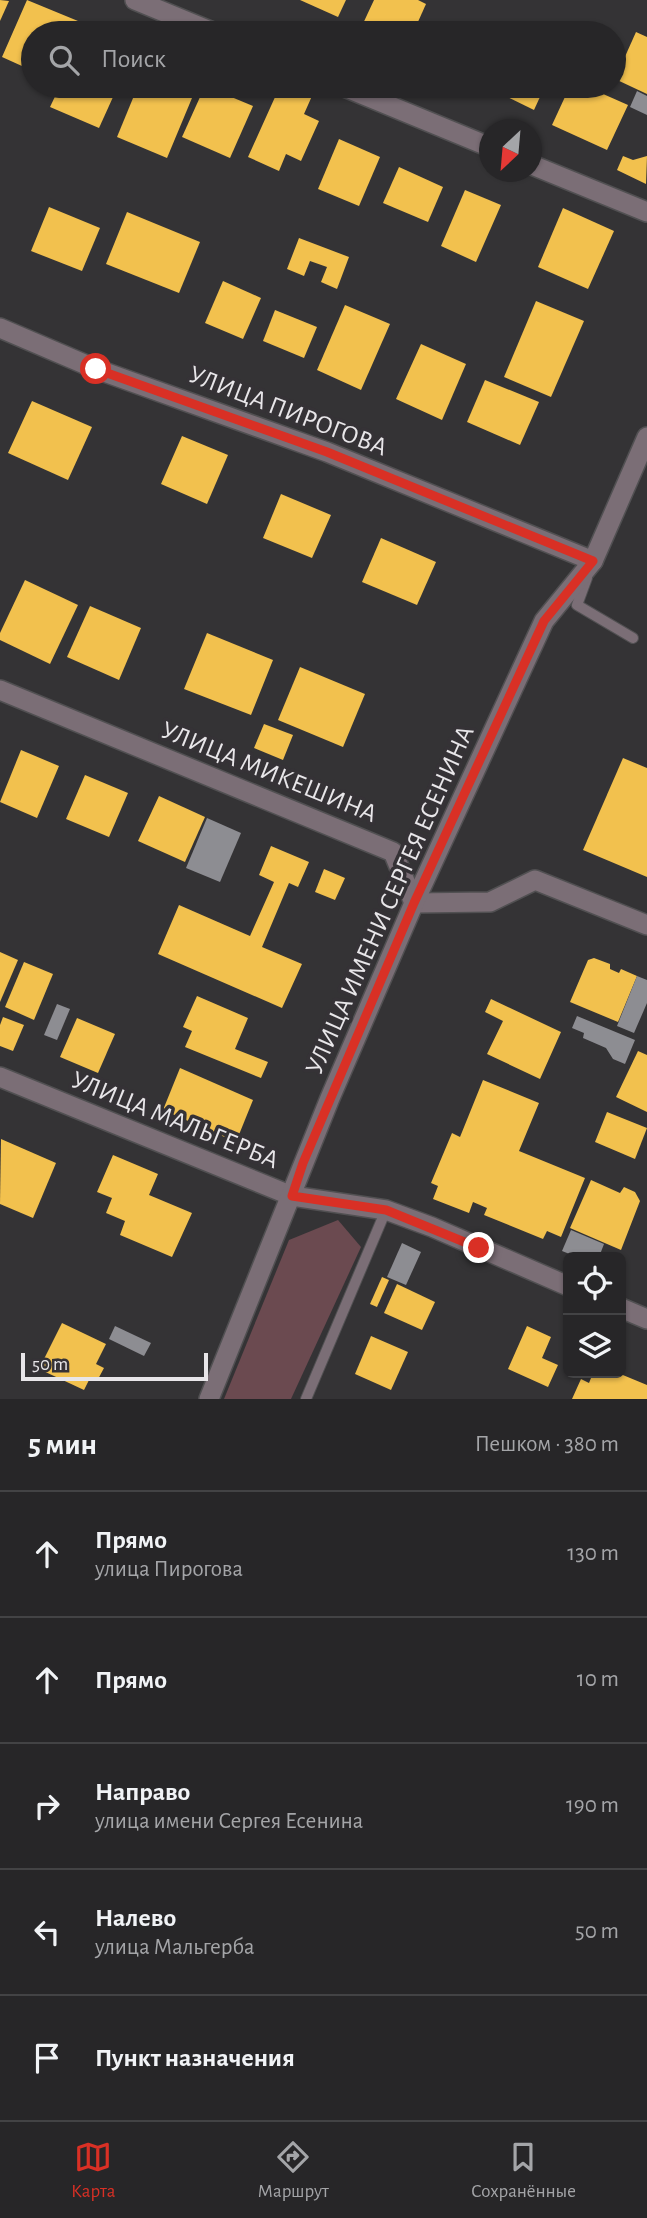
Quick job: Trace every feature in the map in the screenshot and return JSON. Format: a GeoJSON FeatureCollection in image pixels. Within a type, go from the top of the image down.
{"type":"FeatureCollection","features":[{"type":"Feature","properties":{"kind":"street"},"geometry":{"type":"LineString","coordinates":[[135,0],[186,21]]}},
{"type":"Feature","properties":{"kind":"street"},"geometry":{"type":"LineString","coordinates":[[371,98],[479,143]]}},
{"type":"Feature","properties":{"kind":"street"},"geometry":{"type":"LineString","coordinates":[[542,169],[647,212]]}},
{"type":"Feature","properties":{"kind":"street","name":"УЛИЦА ПИРОГОВА"},"geometry":{"type":"LineString","coordinates":[[0,328],[96,369],[327,452],[593,561]]}},
{"type":"Feature","properties":{"kind":"street","name":"УЛИЦА ИМЕНИ СЕРГЕЯ ЕСЕНИНА"},"geometry":{"type":"LineString","coordinates":[[209,1399],[303,1163],[414,903],[544,621],[593,561],[647,437]]}},
{"type":"Feature","properties":{"kind":"street","name":"УЛИЦА МИКЕШИНА"},"geometry":{"type":"LineString","coordinates":[[0,690],[393,852],[414,903]]}},
{"type":"Feature","properties":{"kind":"street"},"geometry":{"type":"LineString","coordinates":[[414,903],[490,902],[535,880],[647,925]]}},
{"type":"Feature","properties":{"kind":"street","name":"УЛИЦА МАЛЬГЕРБА"},"geometry":{"type":"LineString","coordinates":[[0,1077],[292,1196],[386,1210],[563,1284]]}},
{"type":"Feature","properties":{"kind":"street"},"geometry":{"type":"LineString","coordinates":[[626,1310],[647,1319]]}},
{"type":"Feature","properties":{"kind":"lane"},"geometry":{"type":"LineString","coordinates":[[593,561],[577,605],[633,638]]}},
{"type":"Feature","properties":{"kind":"lane"},"geometry":{"type":"LineString","coordinates":[[306,1399],[386,1210]]}},
{"type":"Feature","properties":{"kind":"shaded area"},"geometry":{"type":"Polygon","coordinates":[[[338,1220],[361,1247],[291,1399],[224,1399],[289,1240],[338,1220]]]}},
{"type":"Feature","properties":{"kind":"building: Жильё"},"geometry":{"type":"Polygon","coordinates":[[[0,0],[9,1],[0,21],[0,0]]]}},
{"type":"Feature","properties":{"kind":"building: Жильё"},"geometry":{"type":"Polygon","coordinates":[[[27,0],[78,21],[21,21],[21,66],[2,57],[27,0]]]}},
{"type":"Feature","properties":{"kind":"building: Жильё"},"geometry":{"type":"Polygon","coordinates":[[[300,0],[346,0],[338,17],[300,0]]]}},
{"type":"Feature","properties":{"kind":"building: Жильё"},"geometry":{"type":"Polygon","coordinates":[[[374,0],[418,0],[426,4],[418,21],[364,21],[374,0]]]}},
{"type":"Feature","properties":{"kind":"building: Жильё"},"geometry":{"type":"Polygon","coordinates":[[[636,32],[647,37],[647,94],[626,84],[626,54],[636,32]]]}},
{"type":"Feature","properties":{"kind":"building: Жильё"},"geometry":{"type":"Polygon","coordinates":[[[54,98],[113,98],[99,128],[50,107],[54,98]]]}},
{"type":"Feature","properties":{"kind":"building: Жильё"},"geometry":{"type":"Polygon","coordinates":[[[133,98],[192,98],[167,158],[117,137],[133,98]]]}},
{"type":"Feature","properties":{"kind":"building: Жильё"},"geometry":{"type":"Polygon","coordinates":[[[200,98],[234,98],[253,106],[230,158],[182,137],[200,98]]]}},
{"type":"Feature","properties":{"kind":"building: Жильё"},"geometry":{"type":"Polygon","coordinates":[[[275,98],[311,98],[304,114],[319,121],[301,161],[286,154],[279,171],[248,157],[275,98]]]}},
{"type":"Feature","properties":{"kind":"building: Жильё"},"geometry":{"type":"Polygon","coordinates":[[[509,98],[540,98],[534,110],[509,98]]]}},
{"type":"Feature","properties":{"kind":"building: Жильё"},"geometry":{"type":"Polygon","coordinates":[[[564,98],[612,98],[628,105],[607,150],[552,125],[564,98]]]}},
{"type":"Feature","properties":{"kind":"building: Жильё"},"geometry":{"type":"Polygon","coordinates":[[[339,139],[380,157],[359,206],[318,189],[339,139]]]}},
{"type":"Feature","properties":{"kind":"building: Жильё"},"geometry":{"type":"Polygon","coordinates":[[[623,156],[633,160],[647,156],[646,184],[617,170],[623,156]]]}},
{"type":"Feature","properties":{"kind":"building: Жильё"},"geometry":{"type":"Polygon","coordinates":[[[399,167],[443,187],[428,222],[383,203],[399,167]]]}},
{"type":"Feature","properties":{"kind":"building: Жильё"},"geometry":{"type":"Polygon","coordinates":[[[465,190],[501,205],[476,262],[441,246],[465,190]]]}},
{"type":"Feature","properties":{"kind":"building: Жильё"},"geometry":{"type":"Polygon","coordinates":[[[49,207],[100,228],[82,271],[31,251],[49,207]]]}},
{"type":"Feature","properties":{"kind":"building: Жильё"},"geometry":{"type":"Polygon","coordinates":[[[563,208],[614,231],[588,289],[538,267],[563,208]]]}},
{"type":"Feature","properties":{"kind":"building: Жильё"},"geometry":{"type":"Polygon","coordinates":[[[127,212],[200,242],[179,293],[106,264],[127,212]]]}},
{"type":"Feature","properties":{"kind":"building: Жильё"},"geometry":{"type":"Polygon","coordinates":[[[299,238],[349,257],[337,289],[321,282],[327,267],[310,261],[304,276],[287,269],[299,238]]]}},
{"type":"Feature","properties":{"kind":"building: Жильё"},"geometry":{"type":"Polygon","coordinates":[[[223,281],[261,298],[243,339],[205,323],[223,281]]]}},
{"type":"Feature","properties":{"kind":"building: Жильё"},"geometry":{"type":"Polygon","coordinates":[[[536,301],[584,321],[551,397],[504,377],[536,301]]]}},
{"type":"Feature","properties":{"kind":"building: Жильё"},"geometry":{"type":"Polygon","coordinates":[[[345,305],[390,324],[361,390],[317,370],[345,305]]]}},
{"type":"Feature","properties":{"kind":"building: Жильё"},"geometry":{"type":"Polygon","coordinates":[[[275,310],[317,327],[304,358],[263,341],[275,310]]]}},
{"type":"Feature","properties":{"kind":"building: Жильё"},"geometry":{"type":"Polygon","coordinates":[[[421,344],[466,364],[442,420],[396,399],[421,344]]]}},
{"type":"Feature","properties":{"kind":"building: Жильё"},"geometry":{"type":"Polygon","coordinates":[[[485,380],[539,402],[520,445],[467,422],[485,380]]]}},
{"type":"Feature","properties":{"kind":"building: Жильё"},"geometry":{"type":"Polygon","coordinates":[[[32,401],[92,427],[68,480],[8,453],[32,401]]]}},
{"type":"Feature","properties":{"kind":"building: Жильё"},"geometry":{"type":"Polygon","coordinates":[[[182,436],[228,455],[207,504],[161,484],[182,436]]]}},
{"type":"Feature","properties":{"kind":"building: Жильё"},"geometry":{"type":"Polygon","coordinates":[[[281,494],[331,515],[312,558],[263,538],[281,494]]]}},
{"type":"Feature","properties":{"kind":"building: Жильё"},"geometry":{"type":"Polygon","coordinates":[[[381,538],[436,562],[417,605],[362,582],[381,538]]]}},
{"type":"Feature","properties":{"kind":"building: Жильё"},"geometry":{"type":"Polygon","coordinates":[[[25,580],[78,605],[50,664],[0,640],[0,633],[25,580]]]}},
{"type":"Feature","properties":{"kind":"building: Жильё"},"geometry":{"type":"Polygon","coordinates":[[[90,606],[141,628],[119,680],[67,657],[90,606]]]}},
{"type":"Feature","properties":{"kind":"building: Жильё"},"geometry":{"type":"Polygon","coordinates":[[[207,633],[273,660],[251,715],[184,689],[207,633]]]}},
{"type":"Feature","properties":{"kind":"building: Жильё"},"geometry":{"type":"Polygon","coordinates":[[[300,667],[365,694],[343,747],[278,720],[300,667]]]}},
{"type":"Feature","properties":{"kind":"building: Жильё"},"geometry":{"type":"Polygon","coordinates":[[[264,724],[293,735],[283,760],[254,748],[264,724]]]}},
{"type":"Feature","properties":{"kind":"building: Жильё"},"geometry":{"type":"Polygon","coordinates":[[[21,750],[59,766],[37,818],[0,802],[21,750]]]}},
{"type":"Feature","properties":{"kind":"building: Жильё"},"geometry":{"type":"Polygon","coordinates":[[[623,758],[647,768],[647,877],[583,850],[623,758]]]}},
{"type":"Feature","properties":{"kind":"building: Жильё"},"geometry":{"type":"Polygon","coordinates":[[[85,775],[128,793],[109,837],[66,819],[85,775]]]}},
{"type":"Feature","properties":{"kind":"building: Жильё"},"geometry":{"type":"Polygon","coordinates":[[[159,796],[205,817],[185,862],[138,841],[159,796]]]}},
{"type":"Feature","properties":{"kind":"building: Жильё"},"geometry":{"type":"Polygon","coordinates":[[[271,846],[309,862],[298,887],[289,883],[262,947],[302,964],[282,1008],[158,954],[179,905],[250,936],[274,882],[259,875],[271,846]]]}},
{"type":"Feature","properties":{"kind":"building: Жильё"},"geometry":{"type":"Polygon","coordinates":[[[324,869],[345,878],[335,900],[315,892],[324,869]]]}},
{"type":"Feature","properties":{"kind":"building: Жильё"},"geometry":{"type":"Polygon","coordinates":[[[0,952],[18,960],[0,1002],[0,952]]]}},
{"type":"Feature","properties":{"kind":"building: Жильё"},"geometry":{"type":"Polygon","coordinates":[[[594,958],[610,964],[610,969],[619,973],[621,969],[637,976],[618,1022],[570,1002],[588,960],[594,958]]]}},
{"type":"Feature","properties":{"kind":"building: Жильё"},"geometry":{"type":"Polygon","coordinates":[[[24,962],[53,974],[34,1020],[5,1007],[24,962]]]}},
{"type":"Feature","properties":{"kind":"building: Жильё"},"geometry":{"type":"Polygon","coordinates":[[[197,996],[248,1018],[235,1049],[268,1062],[261,1078],[185,1047],[192,1031],[183,1027],[197,996]]]}},
{"type":"Feature","properties":{"kind":"building: Жильё"},"geometry":{"type":"Polygon","coordinates":[[[491,999],[561,1032],[540,1079],[487,1054],[503,1021],[485,1012],[491,999]]]}},
{"type":"Feature","properties":{"kind":"building: Жильё"},"geometry":{"type":"Polygon","coordinates":[[[3,1017],[24,1025],[13,1051],[0,1046],[0,1025],[3,1017]]]}},
{"type":"Feature","properties":{"kind":"building: Жильё"},"geometry":{"type":"Polygon","coordinates":[[[77,1018],[115,1034],[98,1073],[60,1057],[77,1018]]]}},
{"type":"Feature","properties":{"kind":"building: Жильё"},"geometry":{"type":"Polygon","coordinates":[[[638,1051],[647,1055],[647,1112],[616,1097],[638,1051]]]}},
{"type":"Feature","properties":{"kind":"building: Жильё"},"geometry":{"type":"Polygon","coordinates":[[[180,1068],[253,1100],[236,1142],[163,1110],[180,1068]]]}},
{"type":"Feature","properties":{"kind":"building: Жильё"},"geometry":{"type":"Polygon","coordinates":[[[483,1080],[539,1103],[519,1151],[585,1178],[561,1237],[547,1231],[543,1239],[484,1215],[487,1208],[473,1202],[469,1213],[433,1199],[438,1186],[431,1183],[452,1133],[460,1137],[483,1080]]]}},
{"type":"Feature","properties":{"kind":"building: Жильё"},"geometry":{"type":"Polygon","coordinates":[[[607,1112],[647,1128],[635,1159],[595,1142],[607,1112]]]}},
{"type":"Feature","properties":{"kind":"building: Жильё"},"geometry":{"type":"Polygon","coordinates":[[[1,1139],[56,1163],[33,1218],[0,1204],[1,1139]]]}},
{"type":"Feature","properties":{"kind":"building: Жильё"},"geometry":{"type":"Polygon","coordinates":[[[113,1155],[158,1174],[149,1195],[192,1213],[172,1257],[120,1235],[125,1221],[106,1213],[112,1198],[97,1192],[113,1155]]]}},
{"type":"Feature","properties":{"kind":"building: Жильё"},"geometry":{"type":"Polygon","coordinates":[[[591,1180],[620,1193],[624,1187],[635,1192],[640,1201],[621,1250],[570,1228],[591,1180]]]}},
{"type":"Feature","properties":{"kind":"building: Жильё"},"geometry":{"type":"Polygon","coordinates":[[[382,1277],[389,1280],[377,1307],[370,1304],[382,1277]]]}},
{"type":"Feature","properties":{"kind":"building: Жильё"},"geometry":{"type":"Polygon","coordinates":[[[397,1284],[435,1302],[422,1330],[384,1313],[397,1284]]]}},
{"type":"Feature","properties":{"kind":"building: Жильё"},"geometry":{"type":"Polygon","coordinates":[[[62,1323],[106,1344],[96,1364],[104,1368],[97,1381],[90,1378],[84,1390],[39,1369],[62,1323]]]}},
{"type":"Feature","properties":{"kind":"building: Жильё"},"geometry":{"type":"Polygon","coordinates":[[[527,1326],[551,1337],[542,1358],[558,1365],[548,1387],[508,1369],[527,1326]]]}},
{"type":"Feature","properties":{"kind":"building: Жильё"},"geometry":{"type":"Polygon","coordinates":[[[371,1336],[408,1352],[391,1390],[355,1374],[371,1336]]]}},
{"type":"Feature","properties":{"kind":"building: Жильё"},"geometry":{"type":"Polygon","coordinates":[[[626,1376],[647,1385],[647,1399],[572,1399],[581,1379],[589,1383],[591,1378],[626,1376]]]}},
{"type":"Feature","properties":{"kind":"building: Промзона"},"geometry":{"type":"Polygon","coordinates":[[[637,91],[647,96],[647,115],[630,107],[637,91]]]}},
{"type":"Feature","properties":{"kind":"building: Промзона"},"geometry":{"type":"Polygon","coordinates":[[[207,818],[241,833],[220,882],[186,868],[207,818]]]}},
{"type":"Feature","properties":{"kind":"building: Промзона"},"geometry":{"type":"Polygon","coordinates":[[[637,976],[647,980],[647,1003],[634,1033],[617,1026],[637,976]]]}},
{"type":"Feature","properties":{"kind":"building: Промзона"},"geometry":{"type":"Polygon","coordinates":[[[57,1004],[70,1009],[57,1040],[44,1035],[57,1004]]]}},
{"type":"Feature","properties":{"kind":"building: Промзона"},"geometry":{"type":"Polygon","coordinates":[[[577,1016],[635,1040],[625,1064],[613,1059],[606,1048],[583,1038],[584,1033],[572,1028],[577,1016]]]}},
{"type":"Feature","properties":{"kind":"building: Промзона"},"geometry":{"type":"Polygon","coordinates":[[[571,1230],[604,1244],[601,1252],[562,1251],[571,1230]]]}},
{"type":"Feature","properties":{"kind":"building: Промзона"},"geometry":{"type":"Polygon","coordinates":[[[402,1243],[421,1252],[406,1285],[387,1277],[402,1243]]]}},
{"type":"Feature","properties":{"kind":"building: Промзона"},"geometry":{"type":"Polygon","coordinates":[[[115,1326],[151,1343],[144,1356],[109,1339],[115,1326]]]}},
{"type":"Feature","properties":{"kind":"route"},"geometry":{"type":"LineString","coordinates":[[96,369],[327,452],[593,561],[544,621],[391,955],[303,1163],[292,1196],[386,1210],[479,1248]]}}]}
